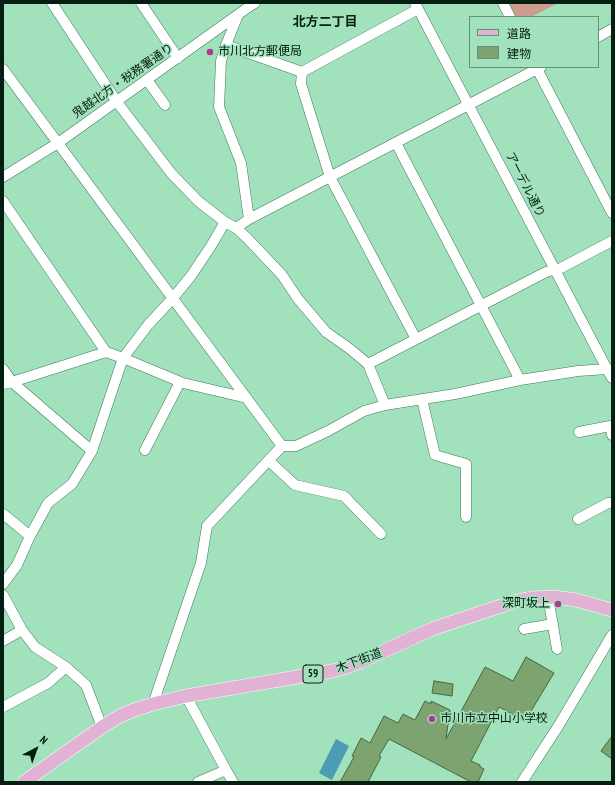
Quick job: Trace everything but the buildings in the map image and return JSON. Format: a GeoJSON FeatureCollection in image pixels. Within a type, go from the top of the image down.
{"type":"FeatureCollection","features":[{"type":"Feature","properties":{"kind":"main road","name":"木下街道"},"geometry":{"type":"LineString","coordinates":[[24,782],[120,716],[153,704],[186,696],[332,671],[360,662],[432,629],[513,602],[531,598],[554,597],[576,600],[612,610]]}},
{"type":"Feature","properties":{"kind":"street"},"geometry":{"type":"LineString","coordinates":[[52,3],[116,102],[171,173],[198,201],[225,222],[236,228],[247,238],[282,275],[298,298],[326,332],[368,364],[386,405]]}},
{"type":"Feature","properties":{"kind":"street"},"geometry":{"type":"LineString","coordinates":[[141,3],[178,58]]}},
{"type":"Feature","properties":{"kind":"street"},"geometry":{"type":"LineString","coordinates":[[503,3],[510,16]]}},
{"type":"Feature","properties":{"kind":"street","name":"鬼越北方・税務署通り"},"geometry":{"type":"LineString","coordinates":[[3,177],[58,143],[238,15],[251,4]]}},
{"type":"Feature","properties":{"kind":"street"},"geometry":{"type":"LineString","coordinates":[[226,45],[302,72],[417,6]]}},
{"type":"Feature","properties":{"kind":"street","name":"アーデル通り"},"geometry":{"type":"LineString","coordinates":[[417,6],[554,270],[610,372]]}},
{"type":"Feature","properties":{"kind":"street"},"geometry":{"type":"LineString","coordinates":[[238,15],[221,61],[220,107],[241,163],[248,219]]}},
{"type":"Feature","properties":{"kind":"street"},"geometry":{"type":"LineString","coordinates":[[599,36],[612,29]]}},
{"type":"Feature","properties":{"kind":"street"},"geometry":{"type":"LineString","coordinates":[[236,228],[248,219],[538,68],[612,213]]}},
{"type":"Feature","properties":{"kind":"street"},"geometry":{"type":"LineString","coordinates":[[3,69],[282,446]]}},
{"type":"Feature","properties":{"kind":"street"},"geometry":{"type":"LineString","coordinates":[[302,72],[301,84],[330,177],[416,339]]}},
{"type":"Feature","properties":{"kind":"street"},"geometry":{"type":"LineString","coordinates":[[147,80],[165,105]]}},
{"type":"Feature","properties":{"kind":"street"},"geometry":{"type":"LineString","coordinates":[[396,143],[520,380]]}},
{"type":"Feature","properties":{"kind":"street"},"geometry":{"type":"LineString","coordinates":[[3,201],[106,352]]}},
{"type":"Feature","properties":{"kind":"street"},"geometry":{"type":"LineString","coordinates":[[3,584],[17,565],[30,536],[48,503],[72,484],[92,451],[124,358],[148,325],[191,276],[225,222]]}},
{"type":"Feature","properties":{"kind":"street"},"geometry":{"type":"LineString","coordinates":[[368,364],[546,272],[562,268],[612,241]]}},
{"type":"Feature","properties":{"kind":"street"},"geometry":{"type":"LineString","coordinates":[[8,383],[106,352],[124,358],[180,382],[247,398]]}},
{"type":"Feature","properties":{"kind":"street"},"geometry":{"type":"LineString","coordinates":[[3,369],[8,383],[92,451]]}},
{"type":"Feature","properties":{"kind":"street"},"geometry":{"type":"LineString","coordinates":[[153,704],[201,563],[207,526],[282,446],[296,446],[328,431],[364,411],[386,405],[455,394],[520,380],[578,371],[610,372]]}},
{"type":"Feature","properties":{"kind":"street"},"geometry":{"type":"LineString","coordinates":[[145,450],[180,382]]}},
{"type":"Feature","properties":{"kind":"street"},"geometry":{"type":"LineString","coordinates":[[422,399],[435,456],[466,464],[466,517]]}},
{"type":"Feature","properties":{"kind":"street"},"geometry":{"type":"LineString","coordinates":[[579,432],[610,426],[612,435]]}},
{"type":"Feature","properties":{"kind":"street"},"geometry":{"type":"LineString","coordinates":[[269,461],[295,486],[344,496],[381,534]]}},
{"type":"Feature","properties":{"kind":"street"},"geometry":{"type":"LineString","coordinates":[[578,518],[608,503],[612,503]]}},
{"type":"Feature","properties":{"kind":"street"},"geometry":{"type":"LineString","coordinates":[[3,514],[30,536]]}},
{"type":"Feature","properties":{"kind":"street"},"geometry":{"type":"LineString","coordinates":[[3,595],[22,630],[35,647],[66,667],[86,685],[102,727]]}},
{"type":"Feature","properties":{"kind":"street"},"geometry":{"type":"LineString","coordinates":[[548,597],[557,649]]}},
{"type":"Feature","properties":{"kind":"street"},"geometry":{"type":"LineString","coordinates":[[524,629],[553,624]]}},
{"type":"Feature","properties":{"kind":"street"},"geometry":{"type":"LineString","coordinates":[[3,641],[22,630]]}},
{"type":"Feature","properties":{"kind":"street"},"geometry":{"type":"LineString","coordinates":[[522,782],[559,725],[612,635]]}},
{"type":"Feature","properties":{"kind":"street"},"geometry":{"type":"LineString","coordinates":[[3,707],[48,683],[66,667]]}},
{"type":"Feature","properties":{"kind":"street"},"geometry":{"type":"LineString","coordinates":[[186,696],[233,782]]}},
{"type":"Feature","properties":{"kind":"street"},"geometry":{"type":"LineString","coordinates":[[198,782],[226,770]]}},
{"type":"Feature","properties":{"kind":"shaded area"},"geometry":{"type":"Polygon","coordinates":[[[506,3],[558,3],[533,16],[512,16],[506,3]]]}},
{"type":"Feature","properties":{"kind":"water"},"geometry":{"type":"Polygon","coordinates":[[[336,739],[349,746],[332,780],[319,773],[336,739]]]}},
{"type":"Feature","properties":{"kind":"place","name":"市川北方郵便局"},"geometry":{"type":"Point","coordinates":[210,52]}},
{"type":"Feature","properties":{"kind":"place","name":"深町坂上"},"geometry":{"type":"Point","coordinates":[558,604]}},
{"type":"Feature","properties":{"kind":"place","name":"市川市立中山小学校"},"geometry":{"type":"Point","coordinates":[432,719]}},
{"type":"Feature","properties":{"kind":"district","name":"北方二丁目"},"geometry":{"type":"Point","coordinates":[325,22]}}]}
